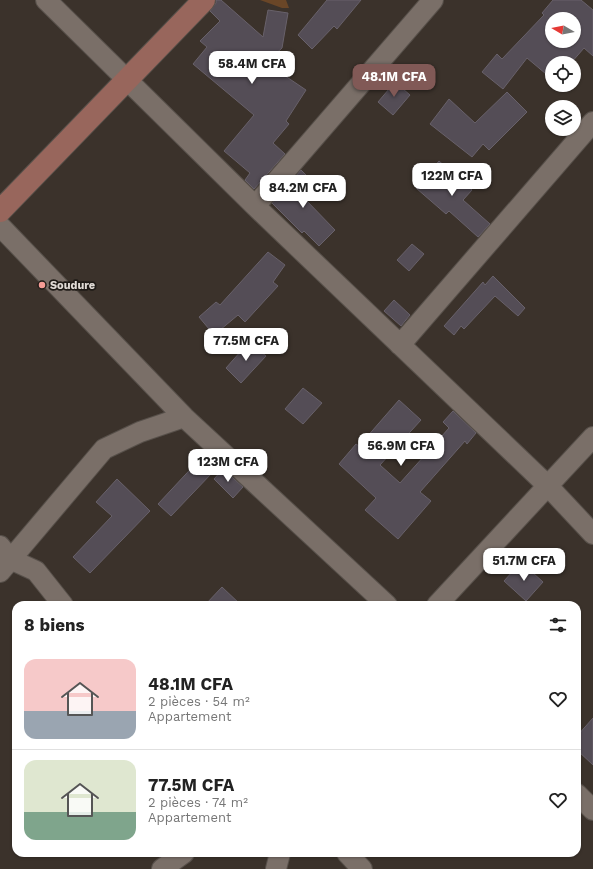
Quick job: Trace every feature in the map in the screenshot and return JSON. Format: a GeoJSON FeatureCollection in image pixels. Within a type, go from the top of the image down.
{"type":"FeatureCollection","features":[{"type":"Feature","properties":{"kind":"street"},"geometry":{"type":"LineString","coordinates":[[46,0],[255,206],[548,486],[593,534]]}},
{"type":"Feature","properties":{"kind":"street"},"geometry":{"type":"LineString","coordinates":[[0,211],[204,0]]}},
{"type":"Feature","properties":{"kind":"street"},"geometry":{"type":"LineString","coordinates":[[255,206],[433,0]]}},
{"type":"Feature","properties":{"kind":"street"},"geometry":{"type":"LineString","coordinates":[[400,345],[593,122]]}},
{"type":"Feature","properties":{"kind":"street"},"geometry":{"type":"LineString","coordinates":[[0,226],[184,417],[383,601]]}},
{"type":"Feature","properties":{"kind":"street"},"geometry":{"type":"LineString","coordinates":[[60,601],[36,570],[3,559],[104,449],[140,432],[184,417]]}},
{"type":"Feature","properties":{"kind":"street"},"geometry":{"type":"LineString","coordinates":[[440,601],[593,437]]}},
{"type":"Feature","properties":{"kind":"street"},"geometry":{"type":"LineString","coordinates":[[581,798],[593,810]]}},
{"type":"Feature","properties":{"kind":"street"},"geometry":{"type":"LineString","coordinates":[[162,869],[178,857]]}},
{"type":"Feature","properties":{"kind":"street"},"geometry":{"type":"LineString","coordinates":[[276,869],[279,857]]}},
{"type":"Feature","properties":{"kind":"street"},"geometry":{"type":"LineString","coordinates":[[351,857],[362,869]]}},
{"type":"Feature","properties":{"kind":"shaded area"},"geometry":{"type":"Polygon","coordinates":[[[260,0],[286,0],[289,8],[282,8],[260,0]]]}},
{"type":"Feature","properties":{"kind":"building"},"geometry":{"type":"Polygon","coordinates":[[[216,0],[221,0],[263,37],[268,10],[288,13],[282,48],[266,63],[306,90],[286,121],[289,124],[273,143],[285,154],[254,189],[245,180],[250,173],[224,151],[254,115],[193,64],[207,47],[200,41],[220,21],[210,11],[216,3],[216,0]]]}},
{"type":"Feature","properties":{"kind":"building"},"geometry":{"type":"Polygon","coordinates":[[[327,0],[361,0],[337,29],[334,26],[312,49],[298,35],[327,0]]]}},
{"type":"Feature","properties":{"kind":"building"},"geometry":{"type":"Polygon","coordinates":[[[553,0],[581,0],[593,10],[593,56],[584,48],[577,56],[545,56],[545,73],[527,58],[503,89],[482,72],[497,54],[502,59],[544,15],[542,13],[553,0]]]}},
{"type":"Feature","properties":{"kind":"building"},"geometry":{"type":"Polygon","coordinates":[[[395,82],[410,95],[393,115],[378,102],[395,82]]]}},
{"type":"Feature","properties":{"kind":"building"},"geometry":{"type":"Polygon","coordinates":[[[507,92],[527,112],[489,150],[483,144],[472,157],[430,124],[449,99],[475,123],[507,92]]]}},
{"type":"Feature","properties":{"kind":"building"},"geometry":{"type":"Polygon","coordinates":[[[439,161],[472,190],[463,200],[490,224],[478,237],[449,211],[446,214],[416,188],[439,161]]]}},
{"type":"Feature","properties":{"kind":"building"},"geometry":{"type":"Polygon","coordinates":[[[301,170],[316,185],[304,198],[335,230],[319,246],[304,231],[302,233],[272,203],[301,170]]]}},
{"type":"Feature","properties":{"kind":"building"},"geometry":{"type":"Polygon","coordinates":[[[412,244],[424,254],[409,271],[397,260],[412,244]]]}},
{"type":"Feature","properties":{"kind":"building"},"geometry":{"type":"Polygon","coordinates":[[[268,252],[285,265],[273,282],[278,286],[245,322],[238,315],[214,335],[199,317],[216,302],[220,305],[268,252]]]}},
{"type":"Feature","properties":{"kind":"building"},"geometry":{"type":"Polygon","coordinates":[[[493,276],[525,308],[518,316],[495,296],[464,329],[461,326],[454,335],[444,326],[483,282],[485,285],[493,276]]]}},
{"type":"Feature","properties":{"kind":"building"},"geometry":{"type":"Polygon","coordinates":[[[394,300],[410,315],[401,326],[384,311],[394,300]]]}},
{"type":"Feature","properties":{"kind":"building"},"geometry":{"type":"Polygon","coordinates":[[[249,342],[266,356],[241,383],[226,368],[249,342]]]}},
{"type":"Feature","properties":{"kind":"building"},"geometry":{"type":"Polygon","coordinates":[[[303,388],[322,403],[303,424],[285,409],[303,388]]]}},
{"type":"Feature","properties":{"kind":"building"},"geometry":{"type":"Polygon","coordinates":[[[399,400],[421,420],[380,465],[400,483],[449,428],[443,422],[453,411],[476,433],[467,444],[465,441],[420,492],[431,501],[398,539],[365,510],[376,498],[339,464],[356,444],[359,446],[399,400]]]}},
{"type":"Feature","properties":{"kind":"building"},"geometry":{"type":"Polygon","coordinates":[[[199,460],[212,473],[171,516],[158,504],[199,460]]]}},
{"type":"Feature","properties":{"kind":"building"},"geometry":{"type":"Polygon","coordinates":[[[223,469],[243,487],[233,498],[214,479],[223,469]]]}},
{"type":"Feature","properties":{"kind":"building"},"geometry":{"type":"Polygon","coordinates":[[[117,479],[150,511],[90,573],[73,557],[112,516],[96,502],[117,479]]]}},
{"type":"Feature","properties":{"kind":"building"},"geometry":{"type":"Polygon","coordinates":[[[521,562],[543,582],[526,601],[504,581],[521,562]]]}},
{"type":"Feature","properties":{"kind":"building"},"geometry":{"type":"Polygon","coordinates":[[[222,587],[237,601],[209,601],[222,587]]]}},
{"type":"Feature","properties":{"kind":"building"},"geometry":{"type":"Polygon","coordinates":[[[593,718],[593,765],[581,754],[581,732],[593,718]]]}},
{"type":"Feature","properties":{"kind":"place","name":"Soudure"},"geometry":{"type":"Point","coordinates":[42,285]}}]}
